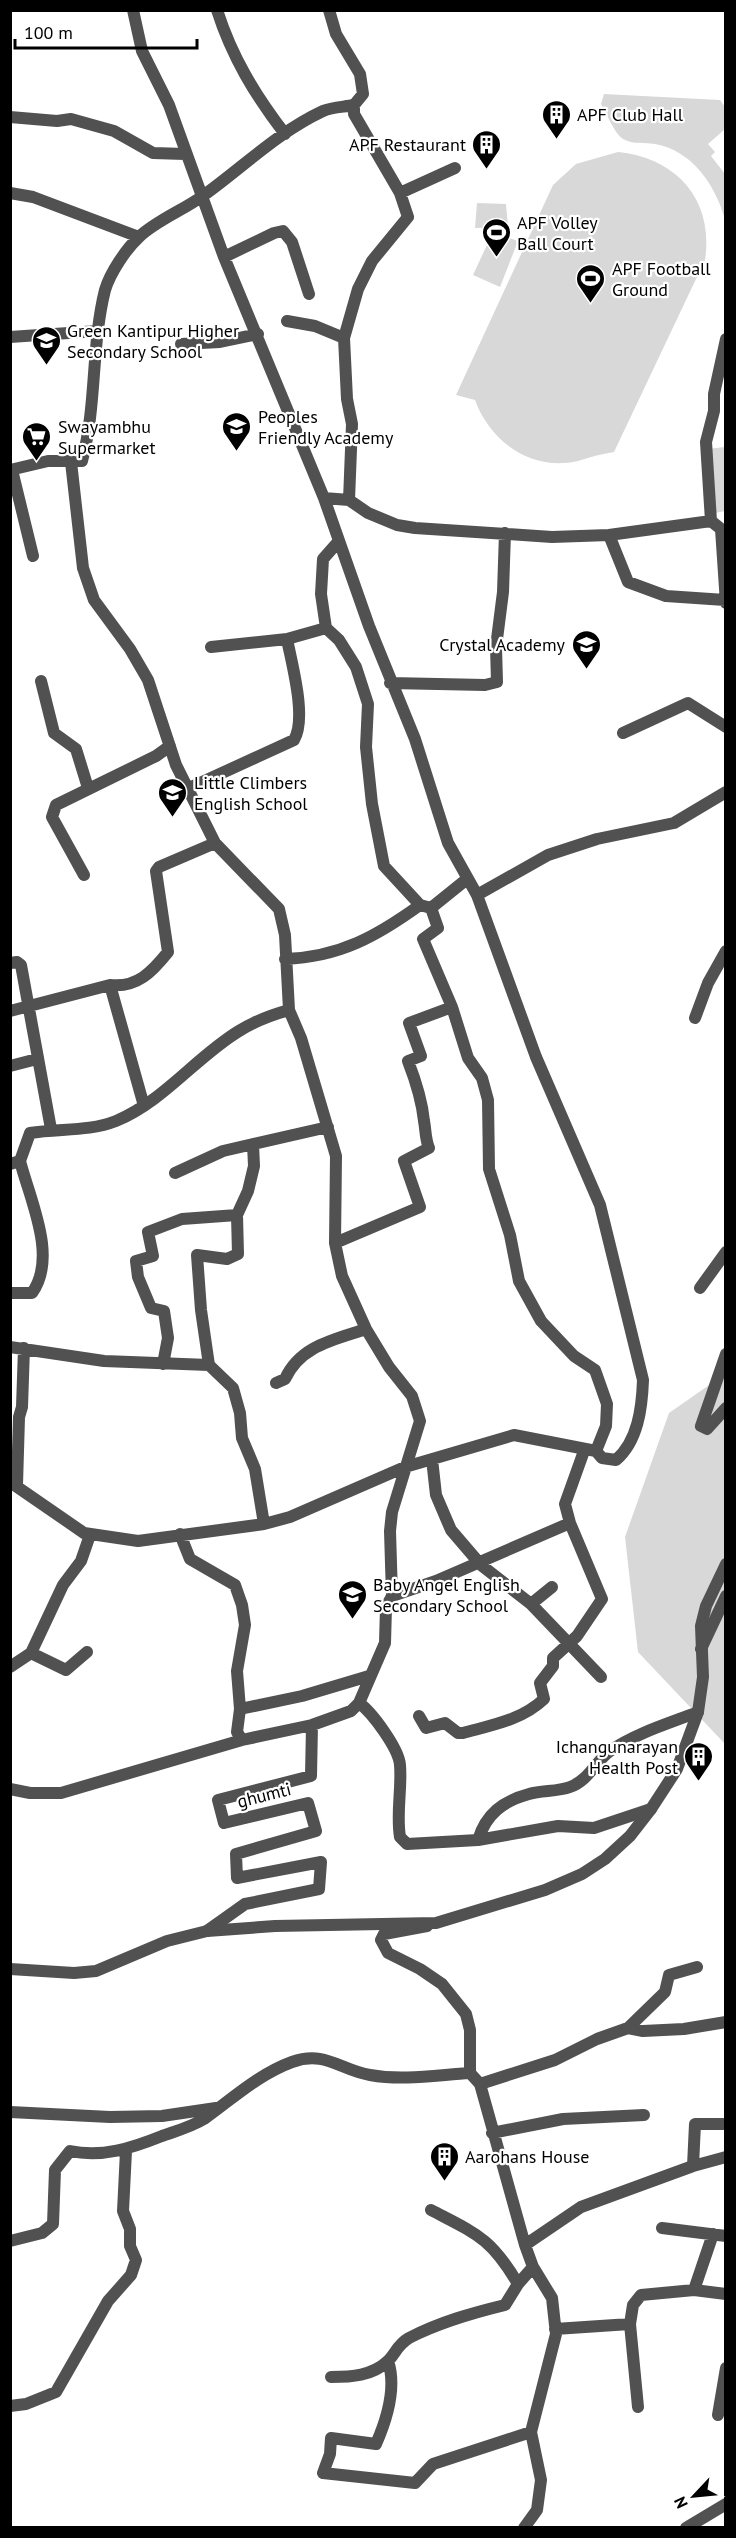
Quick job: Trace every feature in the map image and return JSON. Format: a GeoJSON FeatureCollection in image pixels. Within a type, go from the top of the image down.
{"type":"FeatureCollection","features":[{"type":"Feature","properties":{"kind":"street"},"geometry":{"type":"LineString","coordinates":[[24,1348],[22,1407],[19,1417],[14,1483],[90,1535],[138,1541],[264,1524],[290,1517],[405,1467],[514,1435],[590,1451],[602,1458],[616,1460],[624,1453],[642,1410],[643,1380],[600,1205],[536,1057],[477,895],[448,843],[415,739],[390,683],[324,498],[258,334],[224,257],[204,196],[185,154],[169,105],[142,51],[133,10]]}},
{"type":"Feature","properties":{"kind":"street"},"geometry":{"type":"LineString","coordinates":[[217,10],[230,49],[266,109],[285,134]]}},
{"type":"Feature","properties":{"kind":"street"},"geometry":{"type":"LineString","coordinates":[[329,10],[336,34],[360,74],[363,94],[354,105],[354,114],[400,193],[408,217],[372,261],[358,289],[344,338],[347,399],[352,424],[349,500]]}},
{"type":"Feature","properties":{"kind":"street"},"geometry":{"type":"LineString","coordinates":[[33,555],[11,470],[48,461],[82,461],[86,446],[98,331],[105,290],[111,276],[139,237],[204,196],[249,158],[324,110],[354,105]]}},
{"type":"Feature","properties":{"kind":"street"},"geometry":{"type":"LineString","coordinates":[[10,117],[57,121],[71,119],[114,131],[153,153],[185,154]]}},
{"type":"Feature","properties":{"kind":"street"},"geometry":{"type":"LineString","coordinates":[[400,193],[455,168]]}},
{"type":"Feature","properties":{"kind":"street"},"geometry":{"type":"LineString","coordinates":[[10,193],[33,196],[139,237]]}},
{"type":"Feature","properties":{"kind":"street"},"geometry":{"type":"LineString","coordinates":[[224,257],[283,231],[292,242],[309,294]]}},
{"type":"Feature","properties":{"kind":"street"},"geometry":{"type":"LineString","coordinates":[[287,321],[315,326],[344,338]]}},
{"type":"Feature","properties":{"kind":"street"},"geometry":{"type":"LineString","coordinates":[[10,337],[98,331]]}},
{"type":"Feature","properties":{"kind":"street"},"geometry":{"type":"LineString","coordinates":[[181,344],[220,342],[258,334]]}},
{"type":"Feature","properties":{"kind":"street"},"geometry":{"type":"LineString","coordinates":[[711,521],[706,441],[714,411],[714,394],[726,339]]}},
{"type":"Feature","properties":{"kind":"street"},"geometry":{"type":"LineString","coordinates":[[10,1789],[30,1793],[61,1793],[242,1740],[312,1725],[351,1711],[359,1703],[385,1643],[386,1607],[392,1596],[390,1531],[405,1467],[420,1421],[412,1396],[389,1367],[366,1329],[342,1276],[335,1243],[336,1156],[301,1038],[289,1010],[285,935],[279,909],[215,843],[187,789],[148,680],[130,649],[94,600],[83,568],[71,462]]}},
{"type":"Feature","properties":{"kind":"street"},"geometry":{"type":"LineString","coordinates":[[324,498],[349,500],[368,513],[397,525],[552,537],[609,535],[711,521],[722,529],[725,602],[666,596],[628,582],[609,535]]}},
{"type":"Feature","properties":{"kind":"street"},"geometry":{"type":"LineString","coordinates":[[390,683],[485,685],[497,682],[496,647],[503,592],[505,533]]}},
{"type":"Feature","properties":{"kind":"street"},"geometry":{"type":"LineString","coordinates":[[338,542],[323,559],[321,594],[326,628],[339,640],[356,667],[368,704],[366,747],[372,804],[384,866],[425,906],[438,928],[423,939],[450,996],[468,1058],[482,1078],[488,1101],[489,1168],[510,1235],[519,1281],[541,1321],[574,1356],[595,1370],[607,1404],[606,1426],[590,1451],[565,1504],[570,1523],[602,1599],[586,1624],[553,1658],[553,1666],[540,1683],[544,1699],[525,1714],[507,1722],[458,1733],[445,1723],[426,1728],[419,1716]]}},
{"type":"Feature","properties":{"kind":"street"},"geometry":{"type":"LineString","coordinates":[[211,647],[287,639],[326,628]]}},
{"type":"Feature","properties":{"kind":"street"},"geometry":{"type":"LineString","coordinates":[[187,789],[294,740],[299,731],[299,716],[287,639]]}},
{"type":"Feature","properties":{"kind":"street"},"geometry":{"type":"LineString","coordinates":[[41,681],[54,733],[76,749],[88,788]]}},
{"type":"Feature","properties":{"kind":"street"},"geometry":{"type":"LineString","coordinates":[[623,733],[688,703],[726,727]]}},
{"type":"Feature","properties":{"kind":"street"},"geometry":{"type":"LineString","coordinates":[[84,875],[52,817],[56,805],[156,756],[170,746]]}},
{"type":"Feature","properties":{"kind":"street"},"geometry":{"type":"LineString","coordinates":[[477,895],[548,855],[597,839],[674,823],[726,792]]}},
{"type":"Feature","properties":{"kind":"street"},"geometry":{"type":"LineString","coordinates":[[10,1011],[110,986],[135,984],[154,969],[168,952],[156,871],[159,867],[215,843]]}},
{"type":"Feature","properties":{"kind":"street"},"geometry":{"type":"LineString","coordinates":[[285,959],[357,944],[378,935],[467,879]]}},
{"type":"Feature","properties":{"kind":"street"},"geometry":{"type":"LineString","coordinates":[[695,1018],[708,983],[726,951]]}},
{"type":"Feature","properties":{"kind":"street"},"geometry":{"type":"LineString","coordinates":[[10,963],[21,964],[51,1129]]}},
{"type":"Feature","properties":{"kind":"street"},"geometry":{"type":"LineString","coordinates":[[110,986],[144,1106]]}},
{"type":"Feature","properties":{"kind":"street"},"geometry":{"type":"LineString","coordinates":[[335,1243],[420,1207],[404,1161],[429,1148],[423,1133],[425,1123],[421,1102],[408,1061],[421,1056],[409,1023],[452,1007]]}},
{"type":"Feature","properties":{"kind":"street"},"geometry":{"type":"LineString","coordinates":[[10,1293],[32,1293],[44,1267],[42,1241],[15,1163],[30,1133],[51,1129],[86,1130],[116,1121],[144,1106],[237,1032],[262,1018],[289,1010]]}},
{"type":"Feature","properties":{"kind":"street"},"geometry":{"type":"LineString","coordinates":[[10,1066],[37,1059]]}},
{"type":"Feature","properties":{"kind":"street"},"geometry":{"type":"LineString","coordinates":[[175,1173],[224,1150],[328,1127]]}},
{"type":"Feature","properties":{"kind":"street"},"geometry":{"type":"LineString","coordinates":[[209,1365],[201,1310],[197,1256],[227,1259],[238,1254],[237,1215],[248,1191],[254,1166],[253,1144]]}},
{"type":"Feature","properties":{"kind":"street"},"geometry":{"type":"LineString","coordinates":[[163,1364],[168,1338],[164,1311],[151,1308],[136,1261],[153,1256],[148,1232],[182,1219],[237,1215]]}},
{"type":"Feature","properties":{"kind":"street"},"geometry":{"type":"LineString","coordinates":[[700,1288],[726,1252]]}},
{"type":"Feature","properties":{"kind":"street"},"geometry":{"type":"LineString","coordinates":[[276,1383],[285,1379],[291,1366],[312,1347],[366,1329]]}},
{"type":"Feature","properties":{"kind":"street"},"geometry":{"type":"LineString","coordinates":[[10,1347],[104,1361],[209,1365],[233,1388],[240,1413],[242,1438],[257,1478],[264,1524]]}},
{"type":"Feature","properties":{"kind":"street"},"geometry":{"type":"LineString","coordinates":[[726,1354],[701,1426],[707,1429],[726,1408]]}},
{"type":"Feature","properties":{"kind":"street"},"geometry":{"type":"LineString","coordinates":[[432,1459],[436,1494],[451,1530],[478,1562],[531,1604],[601,1677]]}},
{"type":"Feature","properties":{"kind":"street"},"geometry":{"type":"LineString","coordinates":[[392,1596],[436,1581],[570,1523]]}},
{"type":"Feature","properties":{"kind":"street"},"geometry":{"type":"LineString","coordinates":[[180,1534],[190,1559],[235,1585],[242,1605],[245,1625],[237,1671],[240,1710],[237,1732],[242,1740]]}},
{"type":"Feature","properties":{"kind":"street"},"geometry":{"type":"LineString","coordinates":[[10,1667],[31,1653],[63,1585],[81,1561],[90,1535]]}},
{"type":"Feature","properties":{"kind":"street"},"geometry":{"type":"LineString","coordinates":[[524,2528],[537,2510],[541,2480],[531,2432],[555,2329],[552,2298],[533,2267],[492,2133],[480,2084],[470,2073],[470,2030],[466,2014],[442,1984],[420,1968],[388,1953],[382,1946],[381,1940],[384,1934],[396,1934],[545,1890],[582,1874],[605,1859],[651,1809],[677,1769],[698,1712],[703,1677],[700,1650],[701,1626],[706,1606],[726,1564]]}},
{"type":"Feature","properties":{"kind":"street"},"geometry":{"type":"LineString","coordinates":[[531,1604],[552,1587]]}},
{"type":"Feature","properties":{"kind":"street"},"geometry":{"type":"LineString","coordinates":[[700,1650],[726,1596]]}},
{"type":"Feature","properties":{"kind":"street"},"geometry":{"type":"LineString","coordinates":[[31,1653],[66,1670],[87,1653]]}},
{"type":"Feature","properties":{"kind":"street"},"geometry":{"type":"LineString","coordinates":[[240,1710],[302,1696],[369,1676]]}},
{"type":"Feature","properties":{"kind":"street"},"geometry":{"type":"LineString","coordinates":[[359,1703],[373,1715],[400,1763],[397,1820],[399,1837],[407,1844],[478,1840],[558,1826],[594,1828],[651,1809]]}},
{"type":"Feature","properties":{"kind":"street"},"geometry":{"type":"LineString","coordinates":[[478,1840],[482,1826],[491,1812],[528,1794],[569,1787],[588,1777],[598,1762],[612,1750],[698,1712]]}},
{"type":"Feature","properties":{"kind":"street","name":"ghumti"},"geometry":{"type":"LineString","coordinates":[[207,1931],[245,1904],[319,1889],[321,1862],[237,1878],[236,1854],[316,1831],[308,1803],[224,1823],[218,1800],[311,1776],[312,1725]]}},
{"type":"Feature","properties":{"kind":"street"},"geometry":{"type":"LineString","coordinates":[[10,1969],[74,1973],[96,1971],[167,1941],[207,1931],[275,1926],[436,1923]]}},
{"type":"Feature","properties":{"kind":"street"},"geometry":{"type":"LineString","coordinates":[[480,2084],[555,2060],[597,2039],[628,2028],[665,1992],[669,1975],[697,1967]]}},
{"type":"Feature","properties":{"kind":"street"},"geometry":{"type":"LineString","coordinates":[[628,2028],[643,2031],[684,2029],[726,2022]]}},
{"type":"Feature","properties":{"kind":"street"},"geometry":{"type":"LineString","coordinates":[[10,2241],[42,2233],[52,2224],[55,2170],[70,2151],[86,2155],[126,2151],[202,2120],[265,2075],[305,2058],[328,2059],[368,2075],[395,2078],[470,2073]]}},
{"type":"Feature","properties":{"kind":"street"},"geometry":{"type":"LineString","coordinates":[[10,2112],[110,2117],[162,2116],[218,2108]]}},
{"type":"Feature","properties":{"kind":"street"},"geometry":{"type":"LineString","coordinates":[[492,2133],[563,2119],[644,2115]]}},
{"type":"Feature","properties":{"kind":"street"},"geometry":{"type":"LineString","coordinates":[[693,2166],[695,2124],[726,2124]]}},
{"type":"Feature","properties":{"kind":"street"},"geometry":{"type":"LineString","coordinates":[[10,2406],[26,2404],[56,2392],[108,2301],[131,2275],[136,2260],[130,2246],[130,2229],[123,2211],[126,2151]]}},
{"type":"Feature","properties":{"kind":"street"},"geometry":{"type":"LineString","coordinates":[[525,2245],[581,2207],[693,2166],[726,2157]]}},
{"type":"Feature","properties":{"kind":"street"},"geometry":{"type":"LineString","coordinates":[[431,2210],[484,2238],[502,2257],[518,2284]]}},
{"type":"Feature","properties":{"kind":"street"},"geometry":{"type":"LineString","coordinates":[[662,2228],[719,2235],[694,2290]]}},
{"type":"Feature","properties":{"kind":"street"},"geometry":{"type":"LineString","coordinates":[[331,2377],[360,2376],[388,2361],[396,2347],[408,2339],[462,2315],[505,2305],[518,2284],[533,2267]]}},
{"type":"Feature","properties":{"kind":"street"},"geometry":{"type":"LineString","coordinates":[[638,2407],[630,2324],[633,2305],[641,2295],[694,2290],[726,2294]]}},
{"type":"Feature","properties":{"kind":"street"},"geometry":{"type":"LineString","coordinates":[[555,2329],[630,2324]]}},
{"type":"Feature","properties":{"kind":"street"},"geometry":{"type":"LineString","coordinates":[[388,2361],[391,2371],[388,2416],[376,2444],[331,2438],[330,2454],[323,2473],[415,2483],[433,2464],[531,2432]]}},
{"type":"Feature","properties":{"kind":"street"},"geometry":{"type":"LineString","coordinates":[[718,2415],[726,2368]]}},
{"type":"Feature","properties":{"kind":"street"},"geometry":{"type":"LineString","coordinates":[[686,2528],[726,2504]]}},
{"type":"Feature","properties":{"kind":"shaded area"},"geometry":{"type":"Polygon","coordinates":[[[604,94],[720,100],[725,107],[725,129],[708,144],[715,152],[711,156],[725,174],[725,219],[708,182],[700,171],[681,154],[655,144],[631,142],[620,136],[601,104],[604,94]]]}},
{"type":"Feature","properties":{"kind":"shaded area"},"geometry":{"type":"Polygon","coordinates":[[[618,152],[658,163],[674,173],[687,186],[697,201],[704,219],[705,260],[614,452],[578,461],[544,462],[514,450],[491,428],[475,400],[456,395],[553,185],[576,164],[618,152]]]}},
{"type":"Feature","properties":{"kind":"shaded area"},"geometry":{"type":"Polygon","coordinates":[[[477,203],[506,204],[508,227],[475,228],[477,203]]]}},
{"type":"Feature","properties":{"kind":"shaded area","name":"APF Volley Ball Court"},"geometry":{"type":"Polygon","coordinates":[[[493,232],[518,241],[500,287],[473,275],[493,232]]]}},
{"type":"Feature","properties":{"kind":"shaded area"},"geometry":{"type":"Polygon","coordinates":[[[725,447],[725,511],[715,513],[707,449],[725,447]]]}},
{"type":"Feature","properties":{"kind":"shaded area"},"geometry":{"type":"Polygon","coordinates":[[[725,1374],[725,1744],[638,1652],[625,1537],[669,1413],[725,1374]]]}},
{"type":"Feature","properties":{"kind":"place","name":"APF Club Hall"},"geometry":{"type":"Point","coordinates":[556,140]}},
{"type":"Feature","properties":{"kind":"place","name":"APF Restaurant"},"geometry":{"type":"Point","coordinates":[487,170]}},
{"type":"Feature","properties":{"kind":"place","name":"APF Volley Ball Court"},"geometry":{"type":"Point","coordinates":[496,258]}},
{"type":"Feature","properties":{"kind":"place","name":"APF Football Ground"},"geometry":{"type":"Point","coordinates":[591,304]}},
{"type":"Feature","properties":{"kind":"place","name":"Green Kantipur Higher Secondary School"},"geometry":{"type":"Point","coordinates":[46,366]}},
{"type":"Feature","properties":{"kind":"place","name":"Peoples Friendly Academy"},"geometry":{"type":"Point","coordinates":[237,452]}},
{"type":"Feature","properties":{"kind":"place","name":"Swayambhu Supermarket"},"geometry":{"type":"Point","coordinates":[37,462]}},
{"type":"Feature","properties":{"kind":"place","name":"Crystal Academy"},"geometry":{"type":"Point","coordinates":[586,670]}},
{"type":"Feature","properties":{"kind":"place","name":"Little Climbers English School"},"geometry":{"type":"Point","coordinates":[173,818]}},
{"type":"Feature","properties":{"kind":"place","name":"Baby Angel English Secondary School"},"geometry":{"type":"Point","coordinates":[352,1620]}},
{"type":"Feature","properties":{"kind":"place","name":"Ichangunarayan Health Post"},"geometry":{"type":"Point","coordinates":[699,1782]}},
{"type":"Feature","properties":{"kind":"place","name":"Aarohans House"},"geometry":{"type":"Point","coordinates":[444,2182]}}]}
